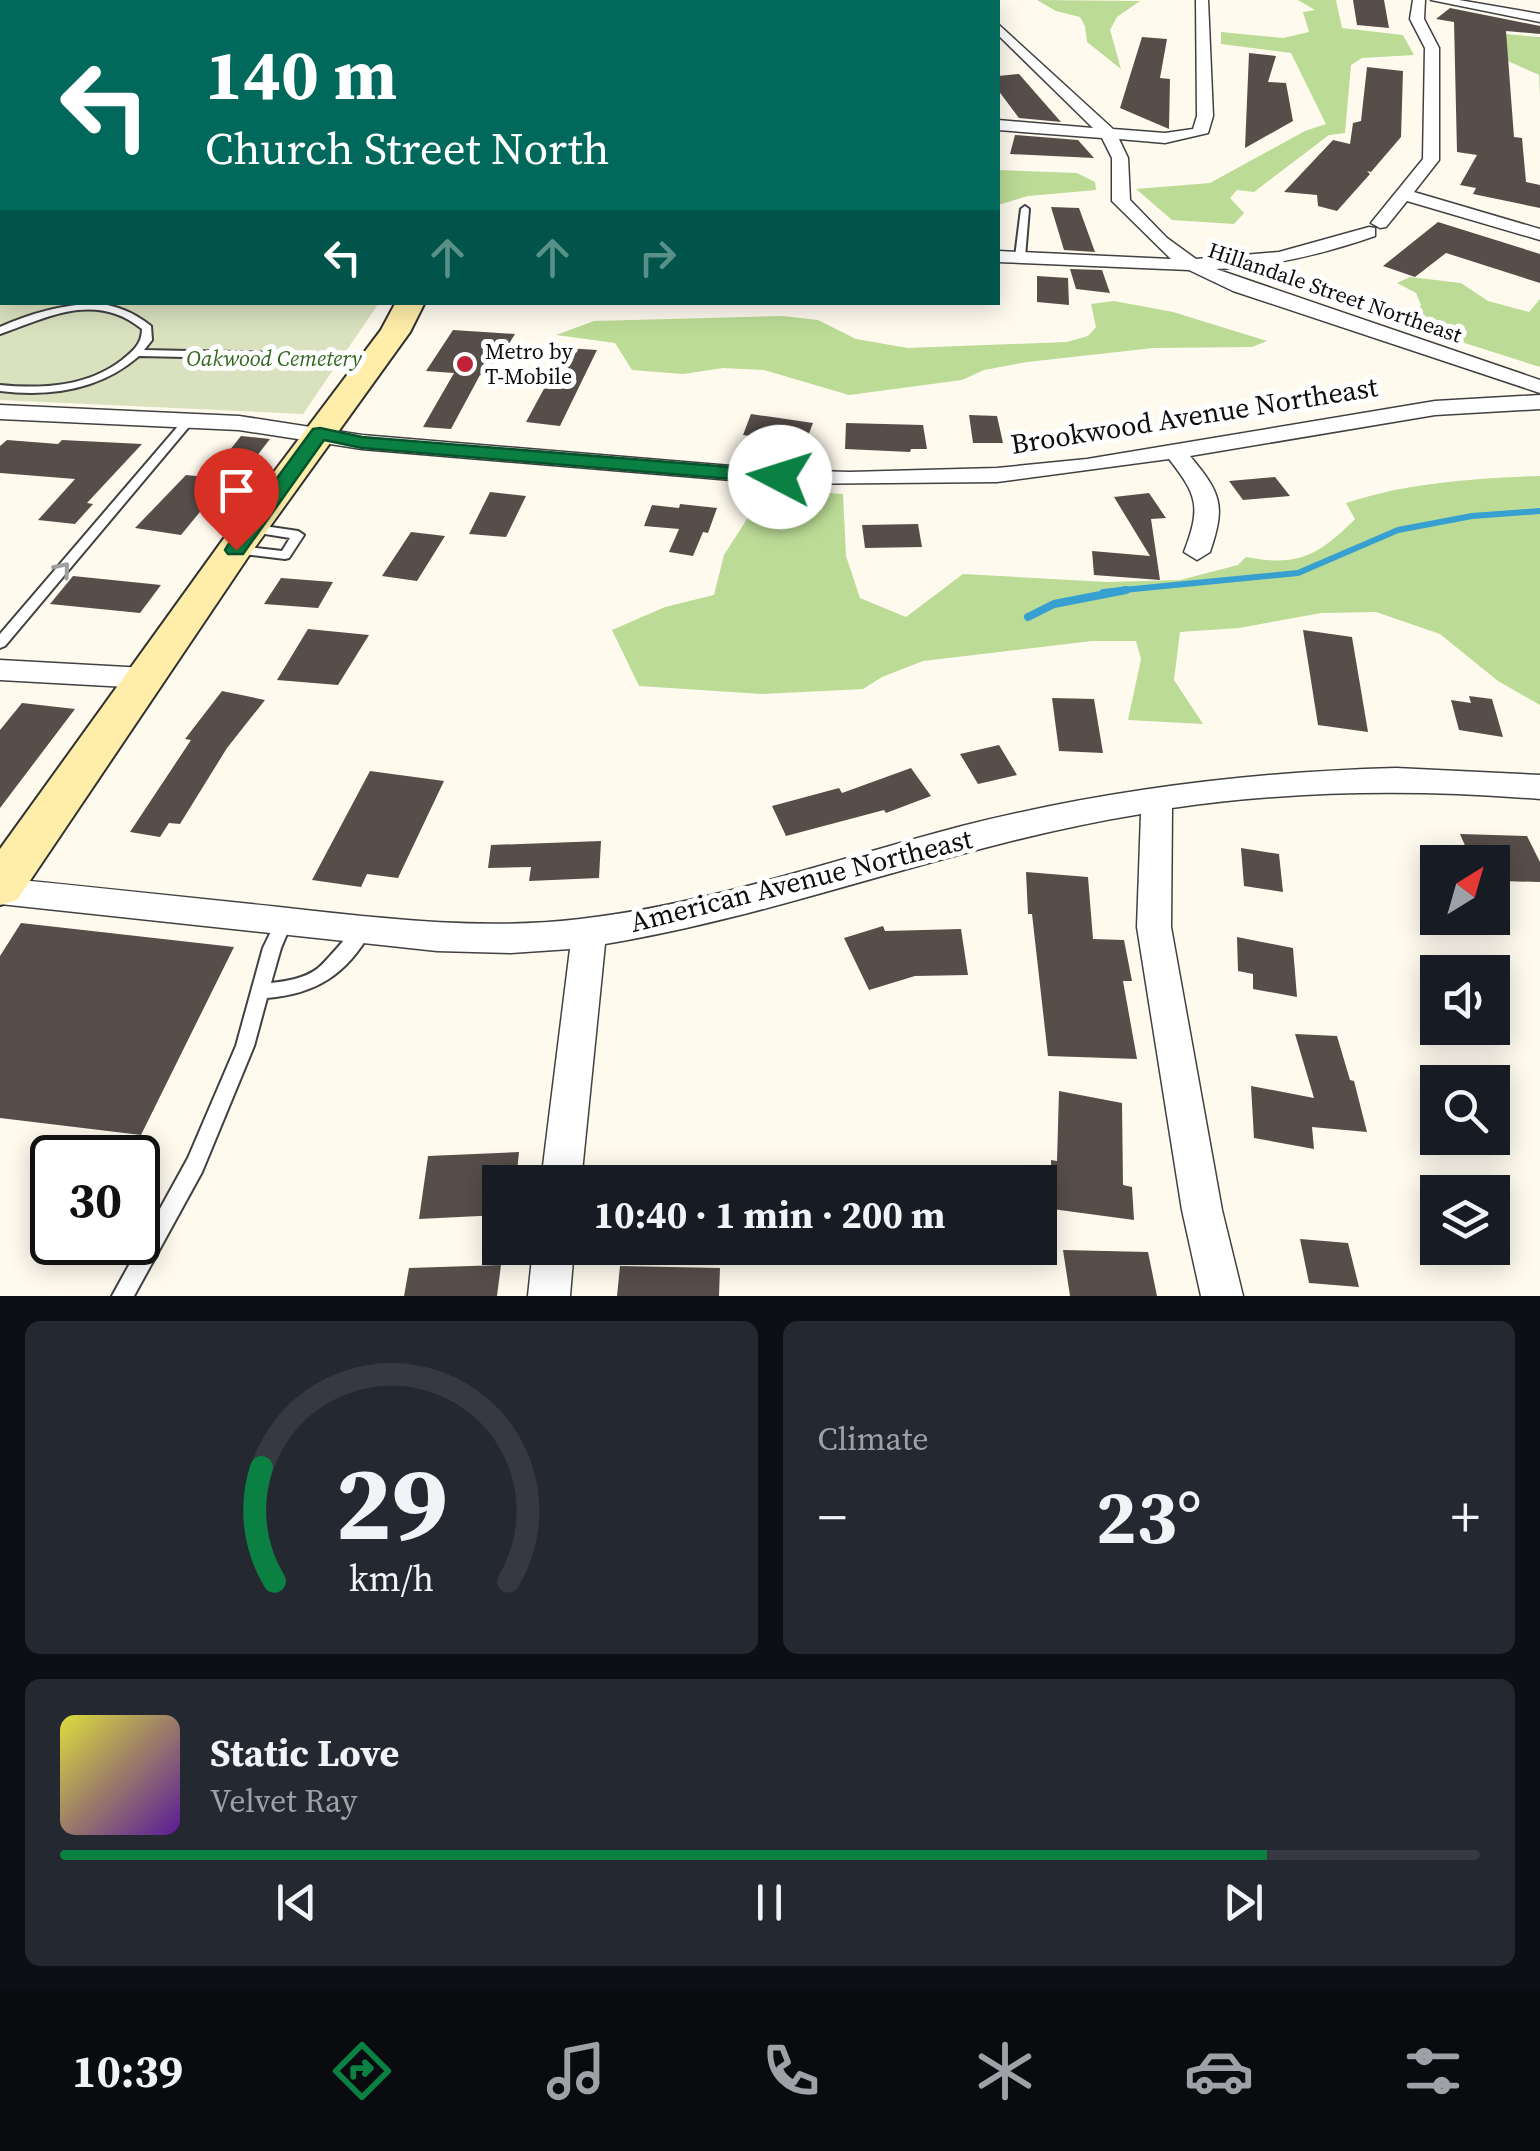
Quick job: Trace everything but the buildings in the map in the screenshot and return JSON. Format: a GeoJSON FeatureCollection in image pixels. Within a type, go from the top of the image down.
{"type":"FeatureCollection","features":[{"type":"Feature","properties":{"kind":"main road"},"geometry":{"type":"LineString","coordinates":[[0,888],[409,305]]}},
{"type":"Feature","properties":{"kind":"street"},"geometry":{"type":"LineString","coordinates":[[1000,125],[1181,138],[1200,133],[1205,116],[1202,0]]}},
{"type":"Feature","properties":{"kind":"street"},"geometry":{"type":"LineString","coordinates":[[1000,256],[1187,263],[1294,258],[1330,249],[1374,228],[1431,160],[1432,48],[1422,37],[1415,7],[1419,0]]}},
{"type":"Feature","properties":{"kind":"street"},"geometry":{"type":"LineString","coordinates":[[1437,0],[1540,18]]}},
{"type":"Feature","properties":{"kind":"street"},"geometry":{"type":"LineString","coordinates":[[1000,30],[1108,134]]}},
{"type":"Feature","properties":{"kind":"street","name":"Hillandale Street Northeast"},"geometry":{"type":"LineString","coordinates":[[1108,134],[1120,158],[1120,201],[1155,240],[1187,263],[1240,287],[1540,388]]}},
{"type":"Feature","properties":{"kind":"street"},"geometry":{"type":"LineString","coordinates":[[1404,194],[1540,235]]}},
{"type":"Feature","properties":{"kind":"street","name":"Brookwood Avenue Northeast"},"geometry":{"type":"LineString","coordinates":[[0,412],[190,420],[219,426],[320,433],[362,442],[780,477],[850,479],[997,476],[1087,466],[1418,410],[1540,402]]}},
{"type":"Feature","properties":{"kind":"street"},"geometry":{"type":"LineString","coordinates":[[1174,451],[1207,492],[1211,517],[1197,552]]}},
{"type":"Feature","properties":{"kind":"street"},"geometry":{"type":"LineString","coordinates":[[0,670],[145,678]]}},
{"type":"Feature","properties":{"kind":"street","name":"American Avenue Northeast"},"geometry":{"type":"LineString","coordinates":[[0,888],[364,930],[442,937],[546,938],[726,905],[1068,813],[1157,798],[1286,785],[1409,781],[1540,787]]}},
{"type":"Feature","properties":{"kind":"street"},"geometry":{"type":"LineString","coordinates":[[1157,798],[1154,927],[1202,1210],[1222,1296]]}},
{"type":"Feature","properties":{"kind":"street"},"geometry":{"type":"LineString","coordinates":[[563,1165],[589,933]]}},
{"type":"Feature","properties":{"kind":"street"},"geometry":{"type":"LineString","coordinates":[[549,1296],[552,1265]]}},
{"type":"Feature","properties":{"kind":"lane"},"geometry":{"type":"LineString","coordinates":[[1020,258],[1025,209]]}},
{"type":"Feature","properties":{"kind":"lane"},"geometry":{"type":"LineString","coordinates":[[0,331],[34,316],[75,308],[122,310],[147,328],[147,340],[138,353],[109,373],[73,386],[45,390],[0,388]]}},
{"type":"Feature","properties":{"kind":"lane"},"geometry":{"type":"LineString","coordinates":[[138,353],[375,358]]}},
{"type":"Feature","properties":{"kind":"lane"},"geometry":{"type":"LineString","coordinates":[[0,643],[190,420]]}},
{"type":"Feature","properties":{"kind":"lane"},"geometry":{"type":"LineString","coordinates":[[160,1214],[195,1165],[245,1046],[272,948],[284,922]]}},
{"type":"Feature","properties":{"kind":"lane"},"geometry":{"type":"LineString","coordinates":[[262,991],[302,988],[321,979],[364,930]]}},
{"type":"Feature","properties":{"kind":"lane"},"geometry":{"type":"LineString","coordinates":[[123,1296],[133,1265]]}},
{"type":"Feature","properties":{"kind":"green space"},"geometry":{"type":"Polygon","coordinates":[[[1037,0],[1140,1],[1117,17],[1110,30],[1121,69],[1087,42],[1080,17],[1056,11],[1037,0]]]}},
{"type":"Feature","properties":{"kind":"green space"},"geometry":{"type":"Polygon","coordinates":[[[1298,0],[1336,0],[1342,28],[1403,35],[1414,55],[1362,58],[1351,65],[1345,133],[1329,135],[1254,192],[1237,190],[1230,198],[1244,213],[1234,224],[1172,220],[1136,189],[1210,183],[1305,131],[1326,124],[1291,53],[1221,44],[1221,32],[1283,38],[1309,32],[1303,12],[1315,10],[1298,0]]]}},
{"type":"Feature","properties":{"kind":"green space"},"geometry":{"type":"Polygon","coordinates":[[[1493,33],[1540,37],[1540,97],[1539,75],[1477,47],[1493,33]]]}},
{"type":"Feature","properties":{"kind":"green space"},"geometry":{"type":"Polygon","coordinates":[[[1000,170],[1077,173],[1095,182],[1096,190],[1028,196],[1000,204],[1000,170]]]}},
{"type":"Feature","properties":{"kind":"green space"},"geometry":{"type":"Polygon","coordinates":[[[1410,277],[1461,283],[1488,301],[1529,312],[1540,299],[1540,367],[1411,326],[1421,305],[1416,293],[1397,283],[1410,277]]]}},
{"type":"Feature","properties":{"kind":"green space"},"geometry":{"type":"Polygon","coordinates":[[[1114,301],[1173,312],[1267,341],[1252,347],[1153,348],[1027,362],[984,370],[962,380],[849,395],[764,370],[723,368],[683,374],[632,370],[615,343],[556,335],[594,321],[783,316],[818,320],[856,339],[908,348],[1067,342],[1088,336],[1096,327],[1091,304],[1114,301]]]}},
{"type":"Feature","properties":{"kind":"green space","name":"Oakwood Cemetery"},"geometry":{"type":"Polygon","coordinates":[[[0,305],[378,305],[303,414],[0,400],[0,305]]]}},
{"type":"Feature","properties":{"kind":"green space"},"geometry":{"type":"Polygon","coordinates":[[[1540,476],[1540,705],[1498,681],[1440,634],[1376,612],[1321,613],[1239,628],[1180,632],[1174,680],[1203,724],[1128,720],[1141,659],[1136,641],[1092,641],[923,661],[863,689],[762,694],[639,686],[612,630],[665,607],[714,595],[724,555],[766,489],[843,494],[846,556],[860,598],[906,617],[963,574],[1107,582],[1180,580],[1238,565],[1246,557],[1280,560],[1306,556],[1330,542],[1355,519],[1346,503],[1369,496],[1441,483],[1540,476]]]}},
{"type":"Feature","properties":{"kind":"waterway"},"geometry":{"type":"LineString","coordinates":[[1103,592],[1298,573],[1398,530],[1472,516],[1540,511]]}},
{"type":"Feature","properties":{"kind":"waterway"},"geometry":{"type":"LineString","coordinates":[[1028,617],[1054,604],[1126,590]]}},
{"type":"Feature","properties":{"kind":"place","name":"Metro by T-Mobile"},"geometry":{"type":"Point","coordinates":[465,364]}},
{"type":"Feature","properties":{"kind":"route"},"geometry":{"type":"LineString","coordinates":[[236,550],[320,433],[362,442],[780,477]]}}]}
